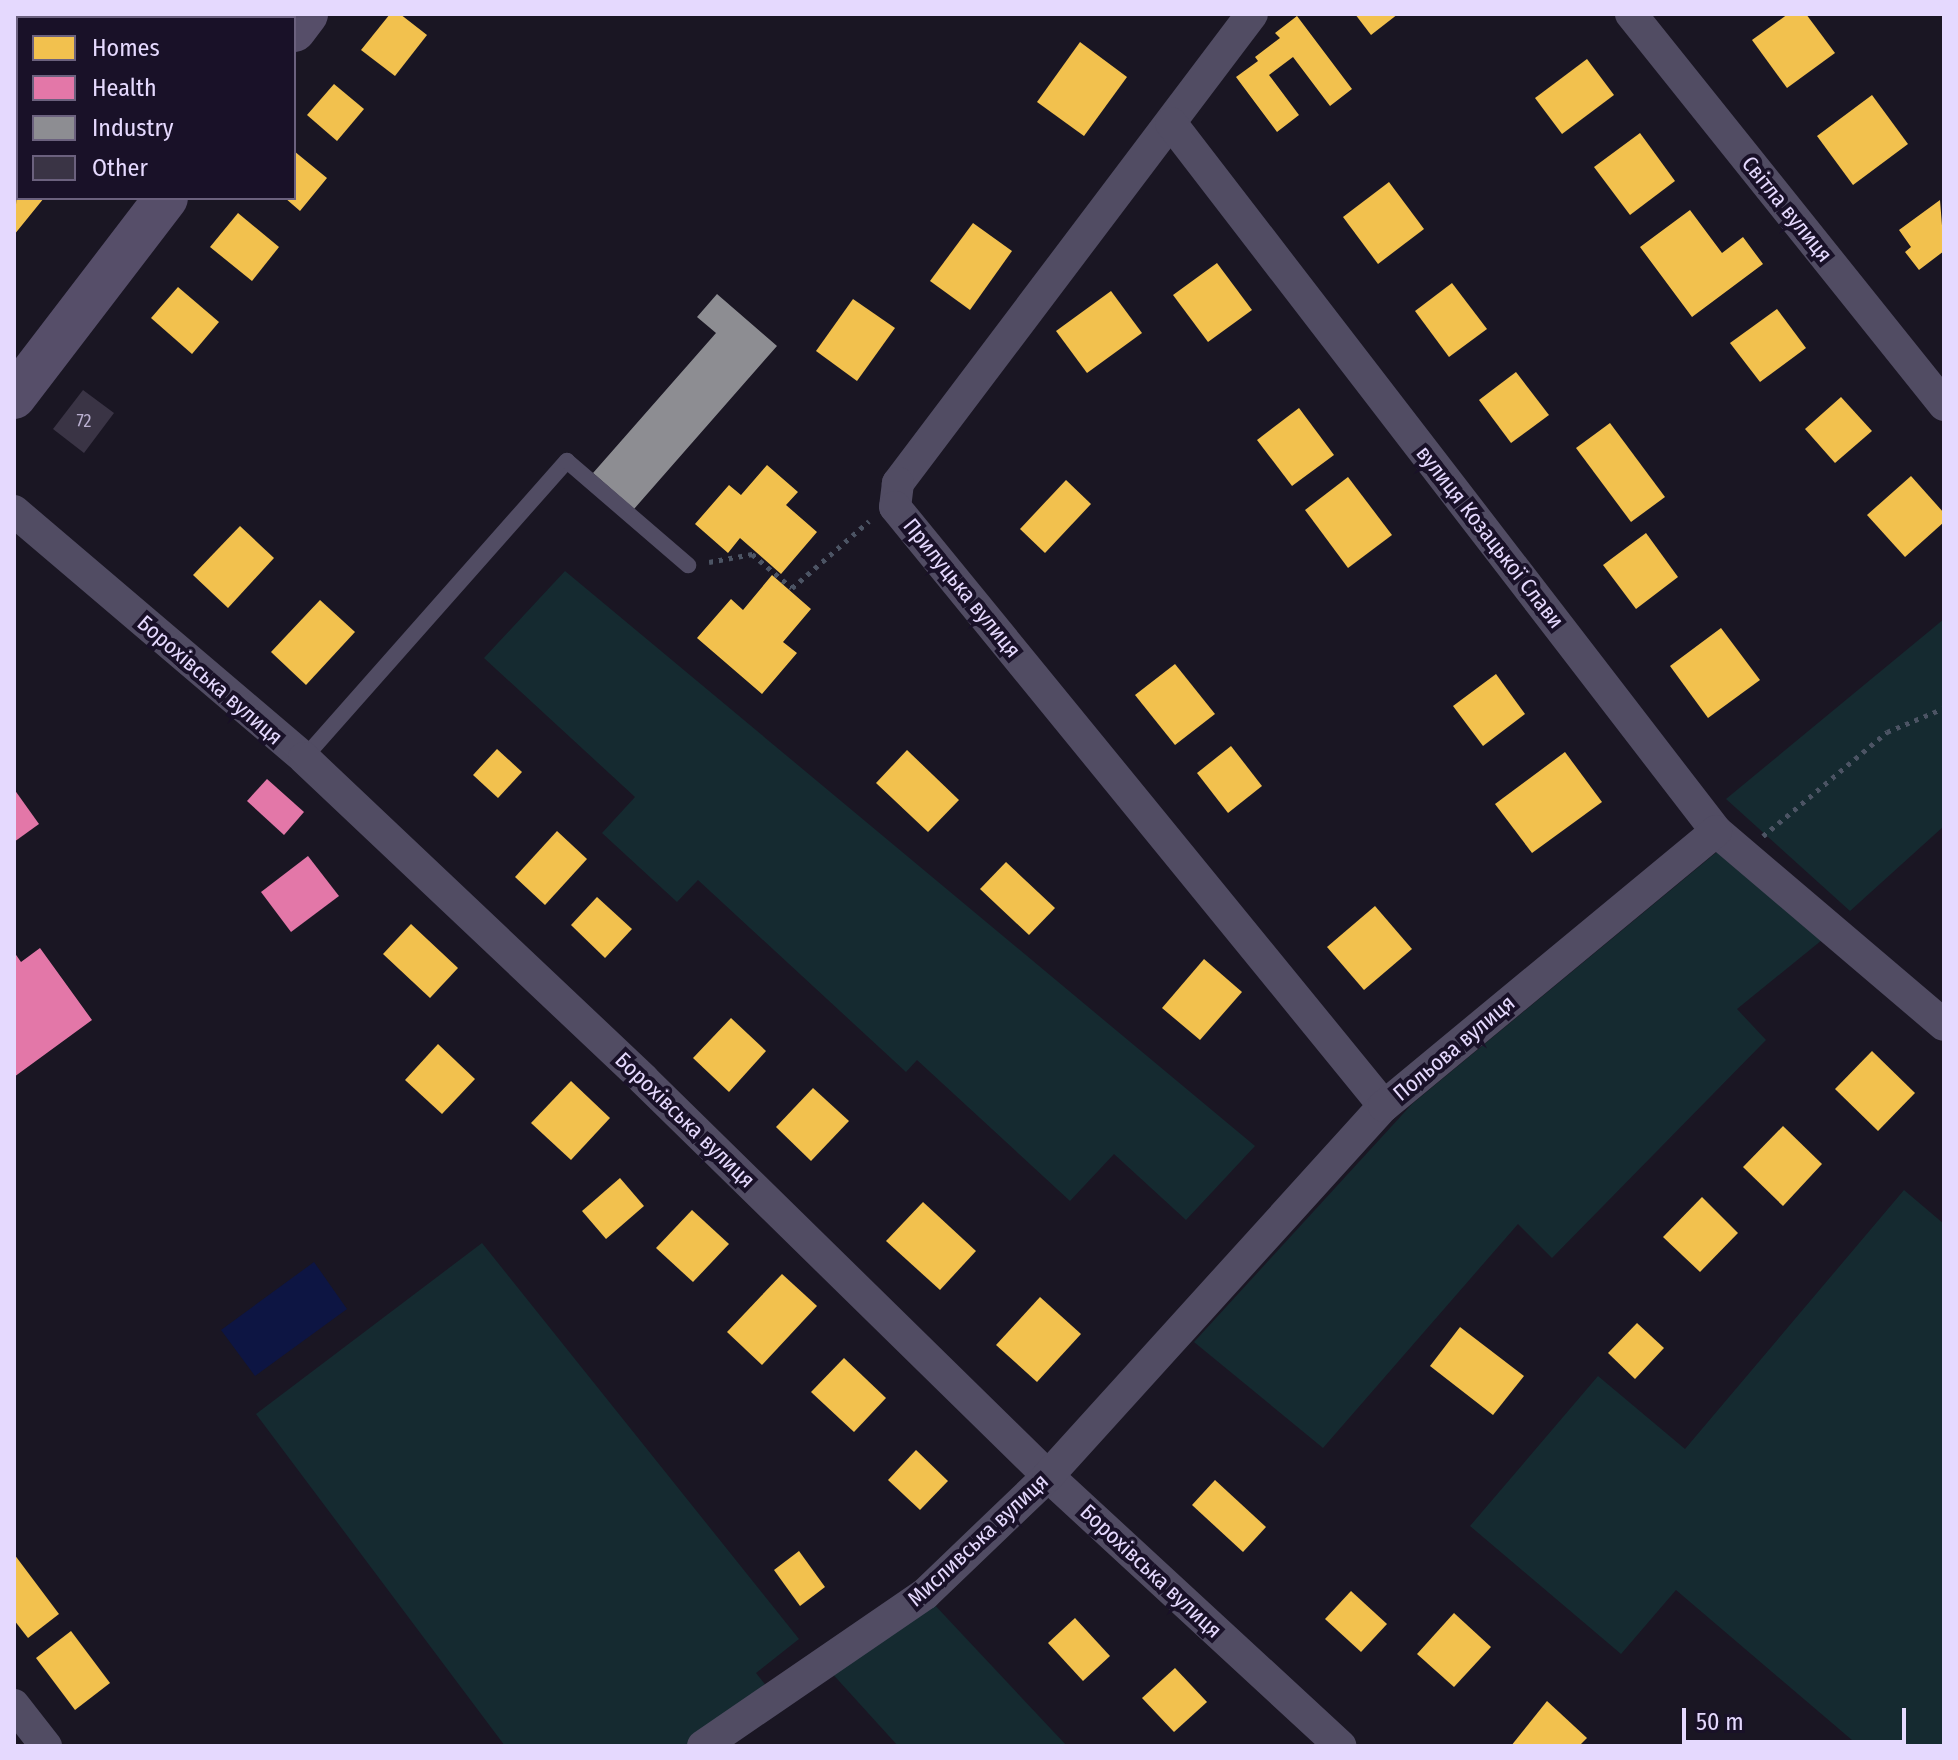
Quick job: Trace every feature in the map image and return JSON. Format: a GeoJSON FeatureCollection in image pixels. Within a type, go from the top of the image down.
{"type":"FeatureCollection","features":[{"type":"Feature","properties":{"kind":"street","name":"Прилуцька вулиця"},"geometry":{"type":"LineString","coordinates":[[1252,14],[898,483],[895,507],[1384,1106]]}},
{"type":"Feature","properties":{"kind":"street","name":"Світла вулиця"},"geometry":{"type":"LineString","coordinates":[[1631,14],[1944,405]]}},
{"type":"Feature","properties":{"kind":"street","name":"вулиця Козацької Слави"},"geometry":{"type":"LineString","coordinates":[[1171,123],[1716,831],[1944,1025]]}},
{"type":"Feature","properties":{"kind":"street"},"geometry":{"type":"LineString","coordinates":[[14,397],[164,200]]}},
{"type":"Feature","properties":{"kind":"street","name":"Борохівська вулиця"},"geometry":{"type":"LineString","coordinates":[[14,511],[304,758],[643,1079],[1048,1476],[1341,1746]]}},
{"type":"Feature","properties":{"kind":"street","name":"Польова вулиця"},"geometry":{"type":"LineString","coordinates":[[1215,1289],[1384,1106],[1716,831]]}},
{"type":"Feature","properties":{"kind":"street","name":"Мисливська вулиця"},"geometry":{"type":"LineString","coordinates":[[703,1746],[925,1594],[1048,1476],[1215,1289]]}},
{"type":"Feature","properties":{"kind":"street"},"geometry":{"type":"LineString","coordinates":[[14,1705],[46,1746]]}},
{"type":"Feature","properties":{"kind":"lane"},"geometry":{"type":"LineString","coordinates":[[304,758],[567,461],[688,565]]}},
{"type":"Feature","properties":{"kind":"path"},"geometry":{"type":"LineString","coordinates":[[688,565],[752,554],[792,588],[875,515],[895,507]]}},
{"type":"Feature","properties":{"kind":"path"},"geometry":{"type":"LineString","coordinates":[[1742,854],[1887,732],[1944,708]]}},
{"type":"Feature","properties":{"kind":"shaded area"},"geometry":{"type":"Polygon","coordinates":[[[565,571],[1255,1146],[1186,1220],[1114,1154],[1070,1201],[917,1060],[906,1072],[698,880],[677,902],[602,833],[635,797],[484,658],[565,571]]]}},
{"type":"Feature","properties":{"kind":"shaded area"},"geometry":{"type":"Polygon","coordinates":[[[1944,619],[1944,826],[1850,911],[1726,799],[1944,619]]]}},
{"type":"Feature","properties":{"kind":"shaded area"},"geometry":{"type":"Polygon","coordinates":[[[1718,851],[1822,940],[1737,1009],[1766,1040],[1552,1258],[1518,1224],[1323,1448],[1194,1342],[1412,1104],[1718,851]]]}},
{"type":"Feature","properties":{"kind":"shaded area"},"geometry":{"type":"Polygon","coordinates":[[[1904,1190],[1944,1224],[1944,1746],[1859,1746],[1676,1590],[1621,1654],[1470,1526],[1598,1376],[1685,1449],[1904,1190]]]}},
{"type":"Feature","properties":{"kind":"shaded area"},"geometry":{"type":"Polygon","coordinates":[[[482,1243],[799,1639],[756,1673],[768,1688],[686,1746],[505,1746],[256,1414],[482,1243]]]}},
{"type":"Feature","properties":{"kind":"shaded area"},"geometry":{"type":"Polygon","coordinates":[[[314,1262],[347,1309],[255,1376],[221,1330],[314,1262]]]}},
{"type":"Feature","properties":{"kind":"shaded area"},"geometry":{"type":"Polygon","coordinates":[[[931,1601],[1067,1746],[898,1746],[829,1670],[931,1601]]]}},
{"type":"Feature","properties":{"kind":"building: Homes"},"geometry":{"type":"Polygon","coordinates":[[[147,14],[216,16],[150,16],[147,14]]]}},
{"type":"Feature","properties":{"kind":"building: Homes"},"geometry":{"type":"Polygon","coordinates":[[[390,14],[400,14],[427,35],[395,76],[361,50],[390,14]]]}},
{"type":"Feature","properties":{"kind":"building: Homes"},"geometry":{"type":"Polygon","coordinates":[[[1355,14],[1398,14],[1371,35],[1355,14]]]}},
{"type":"Feature","properties":{"kind":"building: Homes"},"geometry":{"type":"Polygon","coordinates":[[[1788,14],[1806,14],[1835,53],[1787,88],[1752,40],[1788,14]]]}},
{"type":"Feature","properties":{"kind":"building: Homes"},"geometry":{"type":"Polygon","coordinates":[[[1297,16],[1352,89],[1330,106],[1293,57],[1269,75],[1299,115],[1277,132],[1236,77],[1258,61],[1255,57],[1280,38],[1275,33],[1297,16]]]}},
{"type":"Feature","properties":{"kind":"building: Homes"},"geometry":{"type":"Polygon","coordinates":[[[1080,42],[1127,77],[1084,136],[1037,102],[1080,42]]]}},
{"type":"Feature","properties":{"kind":"building: Homes"},"geometry":{"type":"Polygon","coordinates":[[[1587,59],[1614,95],[1562,134],[1535,98],[1587,59]]]}},
{"type":"Feature","properties":{"kind":"building: Homes"},"geometry":{"type":"Polygon","coordinates":[[[334,84],[364,109],[337,141],[307,115],[334,84]]]}},
{"type":"Feature","properties":{"kind":"building: Homes"},"geometry":{"type":"Polygon","coordinates":[[[1872,95],[1908,144],[1853,185],[1817,136],[1872,95]]]}},
{"type":"Feature","properties":{"kind":"building: Homes"},"geometry":{"type":"Polygon","coordinates":[[[1640,133],[1675,181],[1630,215],[1594,167],[1640,133]]]}},
{"type":"Feature","properties":{"kind":"building: Homes"},"geometry":{"type":"Polygon","coordinates":[[[296,153],[327,178],[300,211],[287,200],[296,200],[296,153]]]}},
{"type":"Feature","properties":{"kind":"building: Homes"},"geometry":{"type":"Polygon","coordinates":[[[1389,182],[1424,229],[1378,264],[1343,217],[1389,182]]]}},
{"type":"Feature","properties":{"kind":"building: Homes"},"geometry":{"type":"Polygon","coordinates":[[[16,200],[42,200],[14,235],[16,200]]]}},
{"type":"Feature","properties":{"kind":"building: Homes"},"geometry":{"type":"Polygon","coordinates":[[[1940,200],[1944,251],[1919,270],[1905,252],[1911,247],[1899,230],[1940,200]]]}},
{"type":"Feature","properties":{"kind":"building: Homes"},"geometry":{"type":"Polygon","coordinates":[[[1690,210],[1722,253],[1743,237],[1763,264],[1692,317],[1640,247],[1690,210]]]}},
{"type":"Feature","properties":{"kind":"building: Homes"},"geometry":{"type":"Polygon","coordinates":[[[238,213],[279,247],[252,281],[210,247],[238,213]]]}},
{"type":"Feature","properties":{"kind":"building: Homes"},"geometry":{"type":"Polygon","coordinates":[[[973,223],[1012,251],[970,310],[930,281],[973,223]]]}},
{"type":"Feature","properties":{"kind":"building: Homes"},"geometry":{"type":"Polygon","coordinates":[[[1217,263],[1252,310],[1208,342],[1173,295],[1217,263]]]}},
{"type":"Feature","properties":{"kind":"building: Homes"},"geometry":{"type":"Polygon","coordinates":[[[1452,283],[1487,329],[1449,357],[1415,311],[1452,283]]]}},
{"type":"Feature","properties":{"kind":"building: Homes"},"geometry":{"type":"Polygon","coordinates":[[[178,287],[219,322],[192,354],[151,318],[178,287]]]}},
{"type":"Feature","properties":{"kind":"building: Homes"},"geometry":{"type":"Polygon","coordinates":[[[1111,291],[1142,333],[1087,373],[1056,331],[1111,291]]]}},
{"type":"Feature","properties":{"kind":"building: Homes"},"geometry":{"type":"Polygon","coordinates":[[[853,299],[895,328],[857,381],[816,351],[853,299]]]}},
{"type":"Feature","properties":{"kind":"building: Homes"},"geometry":{"type":"Polygon","coordinates":[[[1777,309],[1806,348],[1760,382],[1730,343],[1777,309]]]}},
{"type":"Feature","properties":{"kind":"building: Homes"},"geometry":{"type":"Polygon","coordinates":[[[1516,372],[1549,415],[1511,443],[1479,400],[1516,372]]]}},
{"type":"Feature","properties":{"kind":"building: Homes"},"geometry":{"type":"Polygon","coordinates":[[[1841,397],[1872,431],[1835,463],[1805,429],[1841,397]]]}},
{"type":"Feature","properties":{"kind":"building: Homes"},"geometry":{"type":"Polygon","coordinates":[[[1299,408],[1334,455],[1292,486],[1257,440],[1299,408]]]}},
{"type":"Feature","properties":{"kind":"building: Homes"},"geometry":{"type":"Polygon","coordinates":[[[1610,423],[1665,497],[1631,522],[1576,448],[1610,423]]]}},
{"type":"Feature","properties":{"kind":"building: Homes"},"geometry":{"type":"Polygon","coordinates":[[[767,465],[798,492],[786,505],[817,532],[781,574],[740,538],[728,553],[695,524],[729,485],[741,495],[767,465]]]}},
{"type":"Feature","properties":{"kind":"building: Homes"},"geometry":{"type":"Polygon","coordinates":[[[1911,476],[1944,513],[1944,522],[1905,557],[1867,515],[1911,476]]]}},
{"type":"Feature","properties":{"kind":"building: Homes"},"geometry":{"type":"Polygon","coordinates":[[[1348,477],[1392,535],[1348,568],[1305,510],[1348,477]]]}},
{"type":"Feature","properties":{"kind":"building: Homes"},"geometry":{"type":"Polygon","coordinates":[[[1066,480],[1091,504],[1045,553],[1020,529],[1066,480]]]}},
{"type":"Feature","properties":{"kind":"building: Homes"},"geometry":{"type":"Polygon","coordinates":[[[240,526],[274,558],[228,608],[193,575],[240,526]]]}},
{"type":"Feature","properties":{"kind":"building: Homes"},"geometry":{"type":"Polygon","coordinates":[[[1646,533],[1678,577],[1636,609],[1603,565],[1646,533]]]}},
{"type":"Feature","properties":{"kind":"building: Homes"},"geometry":{"type":"Polygon","coordinates":[[[772,575],[811,609],[783,642],[797,653],[762,694],[697,638],[731,599],[743,610],[772,575]]]}},
{"type":"Feature","properties":{"kind":"building: Homes"},"geometry":{"type":"Polygon","coordinates":[[[320,600],[355,632],[306,685],[271,652],[320,600]]]}},
{"type":"Feature","properties":{"kind":"building: Homes"},"geometry":{"type":"Polygon","coordinates":[[[1721,628],[1760,680],[1708,718],[1670,666],[1721,628]]]}},
{"type":"Feature","properties":{"kind":"building: Homes"},"geometry":{"type":"Polygon","coordinates":[[[1175,664],[1215,714],[1175,745],[1135,695],[1175,664]]]}},
{"type":"Feature","properties":{"kind":"building: Homes"},"geometry":{"type":"Polygon","coordinates":[[[1496,674],[1525,714],[1483,746],[1453,706],[1496,674]]]}},
{"type":"Feature","properties":{"kind":"building: Homes"},"geometry":{"type":"Polygon","coordinates":[[[1231,746],[1262,786],[1228,813],[1197,773],[1231,746]]]}},
{"type":"Feature","properties":{"kind":"building: Homes"},"geometry":{"type":"Polygon","coordinates":[[[497,749],[522,772],[498,798],[473,775],[497,749]]]}},
{"type":"Feature","properties":{"kind":"building: Homes"},"geometry":{"type":"Polygon","coordinates":[[[907,750],[959,800],[928,832],[876,783],[907,750]]]}},
{"type":"Feature","properties":{"kind":"building: Homes"},"geometry":{"type":"Polygon","coordinates":[[[1565,752],[1602,802],[1532,853],[1495,804],[1565,752]]]}},
{"type":"Feature","properties":{"kind":"building: Homes"},"geometry":{"type":"Polygon","coordinates":[[[557,831],[587,859],[545,905],[515,877],[557,831]]]}},
{"type":"Feature","properties":{"kind":"building: Homes"},"geometry":{"type":"Polygon","coordinates":[[[1006,862],[1055,908],[1029,935],[980,889],[1006,862]]]}},
{"type":"Feature","properties":{"kind":"building: Homes"},"geometry":{"type":"Polygon","coordinates":[[[597,897],[632,929],[605,958],[571,925],[597,897]]]}},
{"type":"Feature","properties":{"kind":"building: Homes"},"geometry":{"type":"Polygon","coordinates":[[[1375,906],[1412,949],[1364,990],[1327,947],[1375,906]]]}},
{"type":"Feature","properties":{"kind":"building: Homes"},"geometry":{"type":"Polygon","coordinates":[[[411,924],[458,968],[430,998],[383,954],[411,924]]]}},
{"type":"Feature","properties":{"kind":"building: Homes"},"geometry":{"type":"Polygon","coordinates":[[[1204,959],[1242,992],[1200,1040],[1162,1008],[1204,959]]]}},
{"type":"Feature","properties":{"kind":"building: Homes"},"geometry":{"type":"Polygon","coordinates":[[[731,1018],[766,1051],[729,1092],[693,1058],[731,1018]]]}},
{"type":"Feature","properties":{"kind":"building: Homes"},"geometry":{"type":"Polygon","coordinates":[[[438,1044],[475,1079],[442,1114],[405,1080],[438,1044]]]}},
{"type":"Feature","properties":{"kind":"building: Homes"},"geometry":{"type":"Polygon","coordinates":[[[1872,1051],[1915,1093],[1878,1131],[1835,1089],[1872,1051]]]}},
{"type":"Feature","properties":{"kind":"building: Homes"},"geometry":{"type":"Polygon","coordinates":[[[571,1081],[610,1118],[571,1160],[531,1123],[571,1081]]]}},
{"type":"Feature","properties":{"kind":"building: Homes"},"geometry":{"type":"Polygon","coordinates":[[[813,1088],[849,1121],[811,1161],[776,1127],[813,1088]]]}},
{"type":"Feature","properties":{"kind":"building: Homes"},"geometry":{"type":"Polygon","coordinates":[[[1783,1126],[1822,1164],[1783,1206],[1743,1167],[1783,1126]]]}},
{"type":"Feature","properties":{"kind":"building: Homes"},"geometry":{"type":"Polygon","coordinates":[[[620,1178],[644,1206],[606,1239],[582,1211],[620,1178]]]}},
{"type":"Feature","properties":{"kind":"building: Homes"},"geometry":{"type":"Polygon","coordinates":[[[1702,1197],[1738,1233],[1700,1272],[1663,1237],[1702,1197]]]}},
{"type":"Feature","properties":{"kind":"building: Homes"},"geometry":{"type":"Polygon","coordinates":[[[923,1202],[976,1251],[940,1290],[886,1241],[923,1202]]]}},
{"type":"Feature","properties":{"kind":"building: Homes"},"geometry":{"type":"Polygon","coordinates":[[[692,1210],[729,1244],[693,1282],[656,1248],[692,1210]]]}},
{"type":"Feature","properties":{"kind":"building: Homes"},"geometry":{"type":"Polygon","coordinates":[[[782,1274],[817,1306],[762,1365],[727,1332],[782,1274]]]}},
{"type":"Feature","properties":{"kind":"building: Homes"},"geometry":{"type":"Polygon","coordinates":[[[1040,1297],[1081,1334],[1037,1382],[996,1345],[1040,1297]]]}},
{"type":"Feature","properties":{"kind":"building: Homes"},"geometry":{"type":"Polygon","coordinates":[[[1637,1323],[1664,1348],[1635,1379],[1608,1353],[1637,1323]]]}},
{"type":"Feature","properties":{"kind":"building: Homes"},"geometry":{"type":"Polygon","coordinates":[[[1460,1327],[1524,1376],[1493,1415],[1430,1366],[1460,1327]]]}},
{"type":"Feature","properties":{"kind":"building: Homes"},"geometry":{"type":"Polygon","coordinates":[[[844,1358],[886,1398],[854,1432],[811,1392],[844,1358]]]}},
{"type":"Feature","properties":{"kind":"building: Homes"},"geometry":{"type":"Polygon","coordinates":[[[916,1450],[948,1481],[920,1510],[888,1480],[916,1450]]]}},
{"type":"Feature","properties":{"kind":"building: Homes"},"geometry":{"type":"Polygon","coordinates":[[[1215,1480],[1266,1527],[1243,1552],[1192,1505],[1215,1480]]]}},
{"type":"Feature","properties":{"kind":"building: Homes"},"geometry":{"type":"Polygon","coordinates":[[[799,1551],[825,1587],[800,1606],[774,1570],[799,1551]]]}},
{"type":"Feature","properties":{"kind":"building: Homes"},"geometry":{"type":"Polygon","coordinates":[[[14,1554],[59,1614],[28,1638],[14,1620],[14,1554]]]}},
{"type":"Feature","properties":{"kind":"building: Homes"},"geometry":{"type":"Polygon","coordinates":[[[1351,1591],[1387,1624],[1361,1652],[1325,1619],[1351,1591]]]}},
{"type":"Feature","properties":{"kind":"building: Homes"},"geometry":{"type":"Polygon","coordinates":[[[1454,1613],[1491,1647],[1454,1687],[1417,1654],[1454,1613]]]}},
{"type":"Feature","properties":{"kind":"building: Homes"},"geometry":{"type":"Polygon","coordinates":[[[1075,1618],[1110,1656],[1083,1681],[1048,1643],[1075,1618]]]}},
{"type":"Feature","properties":{"kind":"building: Homes"},"geometry":{"type":"Polygon","coordinates":[[[71,1631],[110,1683],[75,1710],[36,1658],[71,1631]]]}},
{"type":"Feature","properties":{"kind":"building: Homes"},"geometry":{"type":"Polygon","coordinates":[[[1175,1668],[1207,1702],[1174,1732],[1142,1698],[1175,1668]]]}},
{"type":"Feature","properties":{"kind":"building: Homes"},"geometry":{"type":"Polygon","coordinates":[[[1547,1701],[1587,1738],[1579,1746],[1511,1746],[1547,1701]]]}},
{"type":"Feature","properties":{"kind":"building: Health"},"geometry":{"type":"Polygon","coordinates":[[[267,779],[304,812],[284,835],[247,801],[267,779]]]}},
{"type":"Feature","properties":{"kind":"building: Health"},"geometry":{"type":"Polygon","coordinates":[[[14,789],[39,824],[14,842],[14,789]]]}},
{"type":"Feature","properties":{"kind":"building: Health"},"geometry":{"type":"Polygon","coordinates":[[[308,856],[339,896],[291,932],[261,892],[308,856]]]}},
{"type":"Feature","properties":{"kind":"building: Health"},"geometry":{"type":"Polygon","coordinates":[[[40,948],[92,1020],[14,1077],[14,952],[21,962],[40,948]]]}},
{"type":"Feature","properties":{"kind":"building: Industry"},"geometry":{"type":"Polygon","coordinates":[[[717,294],[777,346],[634,509],[593,473],[716,333],[697,317],[717,294]]]}},
{"type":"Feature","properties":{"kind":"building: Other"},"geometry":{"type":"Polygon","coordinates":[[[83,390],[114,413],[84,453],[53,429],[83,390]]]}}]}
